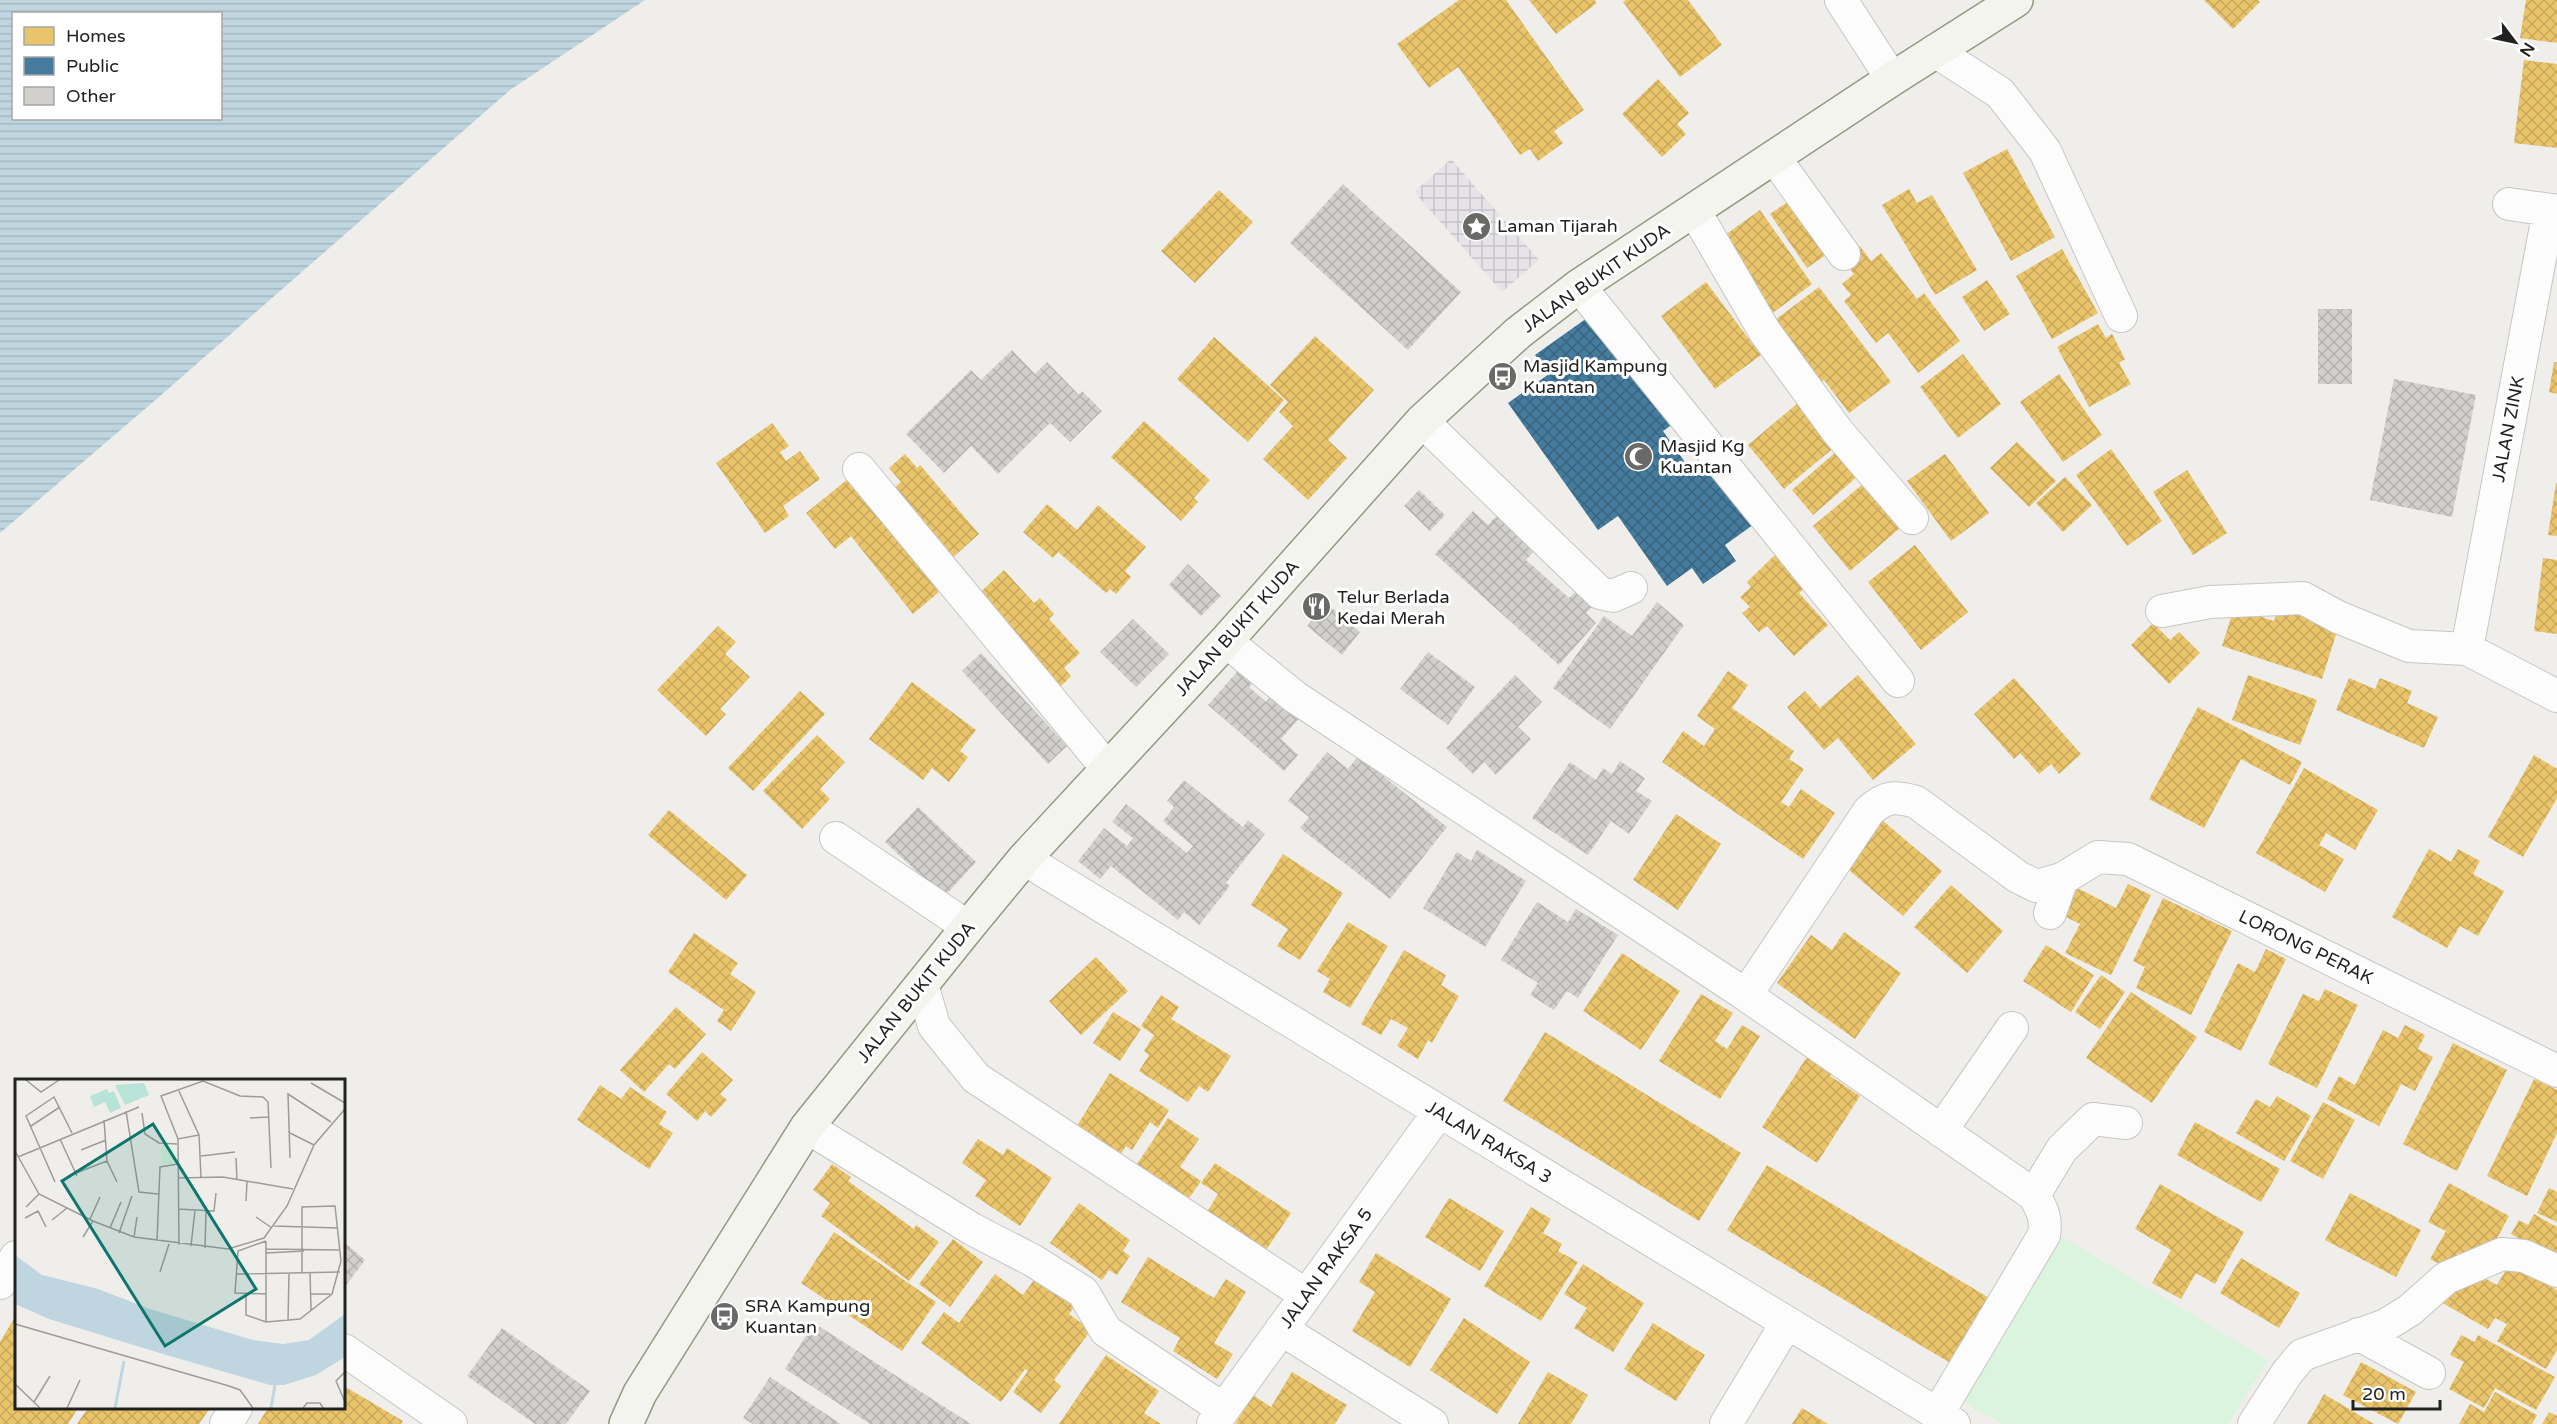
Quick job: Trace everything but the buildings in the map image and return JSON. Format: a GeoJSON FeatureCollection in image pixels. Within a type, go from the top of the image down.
{"type":"FeatureCollection","features":[{"type":"Feature","properties":{"kind":"street"},"geometry":{"type":"LineString","coordinates":[[1841,0],[1892,78]]}},
{"type":"Feature","properties":{"kind":"street","name":"JALAN BUKIT KUDA"},"geometry":{"type":"LineString","coordinates":[[626,1424],[646,1383],[807,1127],[1024,859],[1226,641],[1422,422],[1518,333],[1579,286],[1892,78],[2016,0]]}},
{"type":"Feature","properties":{"kind":"street"},"geometry":{"type":"LineString","coordinates":[[1935,51],[2000,93],[2045,151],[2121,316]]}},
{"type":"Feature","properties":{"kind":"street"},"geometry":{"type":"LineString","coordinates":[[1774,157],[1844,254]]}},
{"type":"Feature","properties":{"kind":"street"},"geometry":{"type":"LineString","coordinates":[[2509,204],[2553,210]]}},
{"type":"Feature","properties":{"kind":"street"},"geometry":{"type":"LineString","coordinates":[[1694,210],[1765,332],[1838,432],[1912,518]]}},
{"type":"Feature","properties":{"kind":"street","name":"JALAN ZINK"},"geometry":{"type":"LineString","coordinates":[[2467,649],[2553,210]]}},
{"type":"Feature","properties":{"kind":"street"},"geometry":{"type":"LineString","coordinates":[[1579,286],[1898,681]]}},
{"type":"Feature","properties":{"kind":"street"},"geometry":{"type":"LineString","coordinates":[[1422,422],[1600,593],[1613,596],[1631,588]]}},
{"type":"Feature","properties":{"kind":"street"},"geometry":{"type":"LineString","coordinates":[[859,469],[1107,768]]}},
{"type":"Feature","properties":{"kind":"street"},"geometry":{"type":"LineString","coordinates":[[2162,611],[2210,602],[2303,598],[2338,617],[2409,646],[2467,649],[2557,696]]}},
{"type":"Feature","properties":{"kind":"street"},"geometry":{"type":"LineString","coordinates":[[1226,641],[1295,697],[1746,995],[2034,1195],[2043,1210],[2046,1224],[2044,1235],[1945,1419]]}},
{"type":"Feature","properties":{"kind":"street","name":"LORONG PERAK"},"geometry":{"type":"LineString","coordinates":[[1746,995],[1869,811],[1882,800],[1899,797],[1916,802],[2018,877],[2055,892],[2098,857],[2128,860],[2557,1071]]}},
{"type":"Feature","properties":{"kind":"street"},"geometry":{"type":"LineString","coordinates":[[836,838],[968,927]]}},
{"type":"Feature","properties":{"kind":"street","name":"JALAN RAKSA 3"},"geometry":{"type":"LineString","coordinates":[[1024,859],[1945,1419]]}},
{"type":"Feature","properties":{"kind":"street"},"geometry":{"type":"LineString","coordinates":[[922,984],[934,1026],[976,1078],[1306,1295]]}},
{"type":"Feature","properties":{"kind":"street"},"geometry":{"type":"LineString","coordinates":[[1941,1131],[2012,1028]]}},
{"type":"Feature","properties":{"kind":"street","name":"JALAN RAKSA 5"},"geometry":{"type":"LineString","coordinates":[[1218,1417],[1440,1112]]}},
{"type":"Feature","properties":{"kind":"street"},"geometry":{"type":"LineString","coordinates":[[2034,1195],[2062,1149],[2093,1119],[2126,1123]]}},
{"type":"Feature","properties":{"kind":"street"},"geometry":{"type":"LineString","coordinates":[[807,1127],[972,1229],[1032,1260],[1083,1292],[1106,1331],[1218,1417]]}},
{"type":"Feature","properties":{"kind":"street"},"geometry":{"type":"LineString","coordinates":[[2254,1424],[2287,1373],[2302,1355],[2386,1325],[2410,1310],[2446,1278],[2502,1254],[2524,1256],[2557,1271]]}},
{"type":"Feature","properties":{"kind":"street"},"geometry":{"type":"LineString","coordinates":[[1726,1424],[1786,1324]]}},
{"type":"Feature","properties":{"kind":"street"},"geometry":{"type":"LineString","coordinates":[[1281,1329],[1432,1424]]}},
{"type":"Feature","properties":{"kind":"street"},"geometry":{"type":"LineString","coordinates":[[2358,1334],[2429,1373]]}},
{"type":"Feature","properties":{"kind":"street"},"geometry":{"type":"LineString","coordinates":[[345,1351],[451,1424]]}},
{"type":"Feature","properties":{"kind":"street"},"geometry":{"type":"LineString","coordinates":[[226,1424],[235,1409]]}},
{"type":"Feature","properties":{"kind":"green space"},"geometry":{"type":"Polygon","coordinates":[[[2057,1234],[2268,1360],[2228,1424],[2003,1424],[1958,1399],[2057,1234]]]}},
{"type":"Feature","properties":{"kind":"shaded area","name":"Laman Tijarah"},"geometry":{"type":"Polygon","coordinates":[[[1451,159],[1539,260],[1502,292],[1414,192],[1451,159]]]}},
{"type":"Feature","properties":{"kind":"water"},"geometry":{"type":"Polygon","coordinates":[[[0,0],[645,0],[510,90],[0,533],[0,0]]]}},
{"type":"Feature","properties":{"kind":"place","name":"Laman Tijarah"},"geometry":{"type":"Point","coordinates":[1476,226]}},
{"type":"Feature","properties":{"kind":"place","name":"Masjid Kampung Kuantan"},"geometry":{"type":"Point","coordinates":[1502,376]}},
{"type":"Feature","properties":{"kind":"place","name":"Masjid Kg Kuantan"},"geometry":{"type":"Point","coordinates":[1639,456]}},
{"type":"Feature","properties":{"kind":"place","name":"Telur Berlada Kedai Merah"},"geometry":{"type":"Point","coordinates":[1316,607]}},
{"type":"Feature","properties":{"kind":"place","name":"SRA Kampung Kuantan"},"geometry":{"type":"Point","coordinates":[724,1316]}}]}
